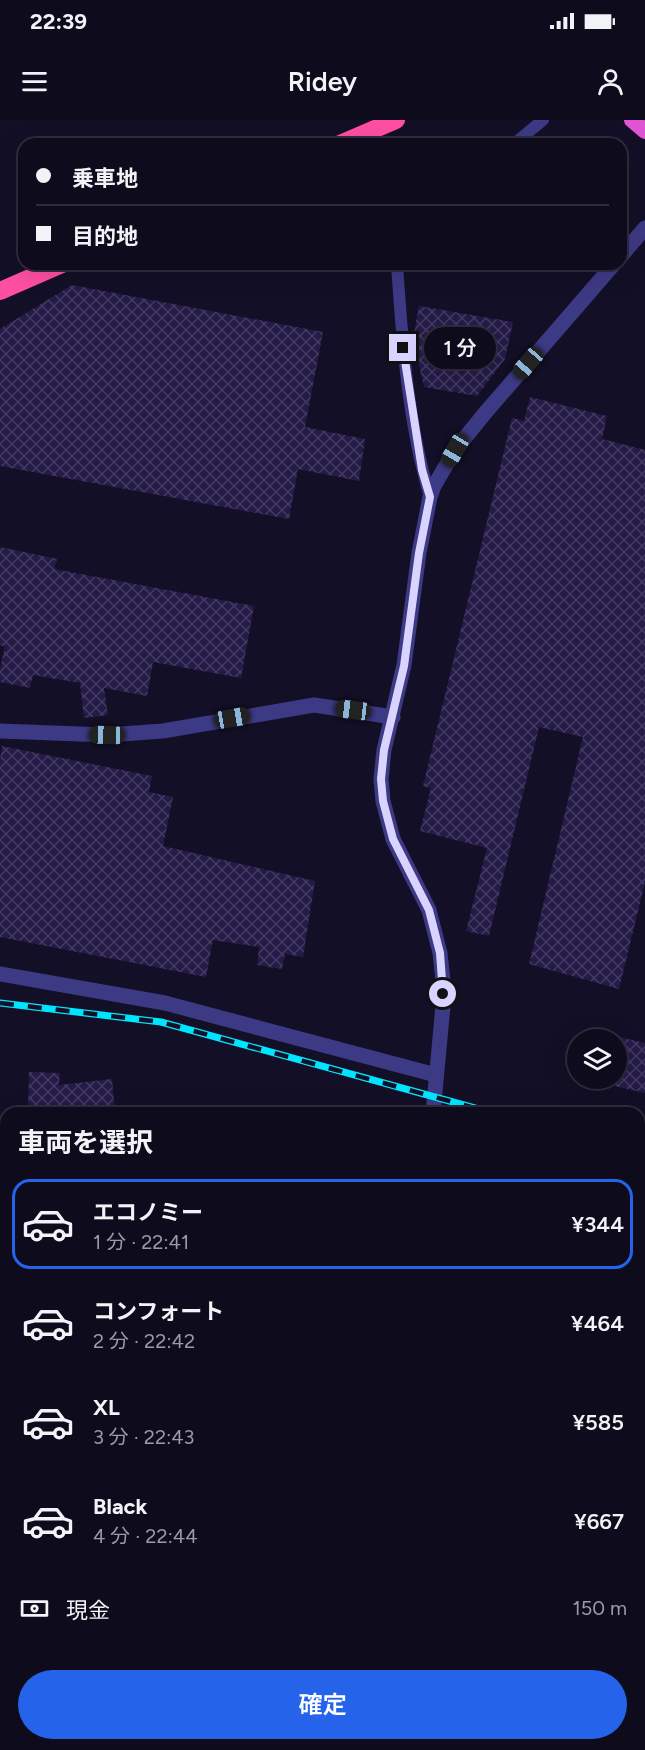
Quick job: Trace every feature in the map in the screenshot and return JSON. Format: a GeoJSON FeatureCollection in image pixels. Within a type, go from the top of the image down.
{"type":"FeatureCollection","features":[{"type":"Feature","properties":{"kind":"highway"},"geometry":{"type":"LineString","coordinates":[[354,138],[396,120]]}},
{"type":"Feature","properties":{"kind":"highway"},"geometry":{"type":"LineString","coordinates":[[632,120],[645,131]]}},
{"type":"Feature","properties":{"kind":"highway"},"geometry":{"type":"LineString","coordinates":[[0,291],[48,270]]}},
{"type":"Feature","properties":{"kind":"street"},"geometry":{"type":"LineString","coordinates":[[627,249],[645,228]]}},
{"type":"Feature","properties":{"kind":"street"},"geometry":{"type":"LineString","coordinates":[[434,1107],[443,1006],[440,953],[429,910],[393,839],[383,801],[381,779],[384,750],[404,666],[419,553],[430,497],[455,450],[609,270]]}},
{"type":"Feature","properties":{"kind":"street"},"geometry":{"type":"LineString","coordinates":[[0,731],[107,735],[140,733],[314,705],[393,717]]}},
{"type":"Feature","properties":{"kind":"street"},"geometry":{"type":"LineString","coordinates":[[0,974],[165,1003],[436,1075]]}},
{"type":"Feature","properties":{"kind":"lane"},"geometry":{"type":"LineString","coordinates":[[521,138],[543,120]]}},
{"type":"Feature","properties":{"kind":"lane"},"geometry":{"type":"LineString","coordinates":[[397,270],[403,348],[422,470],[430,497]]}},
{"type":"Feature","properties":{"kind":"building"},"geometry":{"type":"Polygon","coordinates":[[[72,285],[323,332],[305,427],[365,439],[359,481],[298,469],[289,519],[0,466],[0,329],[72,285]]]}},
{"type":"Feature","properties":{"kind":"building"},"geometry":{"type":"Polygon","coordinates":[[[419,306],[513,322],[505,359],[477,396],[424,387],[413,339],[419,306]]]}},
{"type":"Feature","properties":{"kind":"building"},"geometry":{"type":"Polygon","coordinates":[[[530,397],[607,416],[602,439],[645,450],[645,882],[619,989],[529,964],[583,737],[539,727],[489,936],[466,931],[487,848],[420,831],[431,788],[423,786],[512,418],[524,421],[530,397]]]}},
{"type":"Feature","properties":{"kind":"building"},"geometry":{"type":"Polygon","coordinates":[[[0,547],[57,559],[54,569],[254,606],[241,678],[153,662],[147,696],[104,688],[108,715],[84,718],[80,683],[33,675],[30,688],[0,682],[5,646],[0,646],[0,547]]]}},
{"type":"Feature","properties":{"kind":"building"},"geometry":{"type":"Polygon","coordinates":[[[2,746],[152,776],[149,792],[173,797],[163,846],[315,881],[303,957],[285,954],[282,969],[257,965],[259,947],[213,940],[206,977],[0,937],[0,760],[2,746]]]}},
{"type":"Feature","properties":{"kind":"building"},"geometry":{"type":"Polygon","coordinates":[[[627,1039],[645,1043],[645,1093],[627,1089],[627,1039]]]}},
{"type":"Feature","properties":{"kind":"building"},"geometry":{"type":"Polygon","coordinates":[[[29,1072],[60,1073],[59,1085],[112,1079],[114,1107],[28,1107],[29,1072]]]}},
{"type":"Feature","properties":{"kind":"railway"},"geometry":{"type":"LineString","coordinates":[[0,1003],[161,1022],[471,1107]]}},
{"type":"Feature","properties":{"kind":"route"},"geometry":{"type":"LineString","coordinates":[[403,348],[422,470],[430,497],[419,553],[404,666],[384,750],[381,779],[383,801],[393,839],[429,910],[440,953],[443,994]]}}]}
